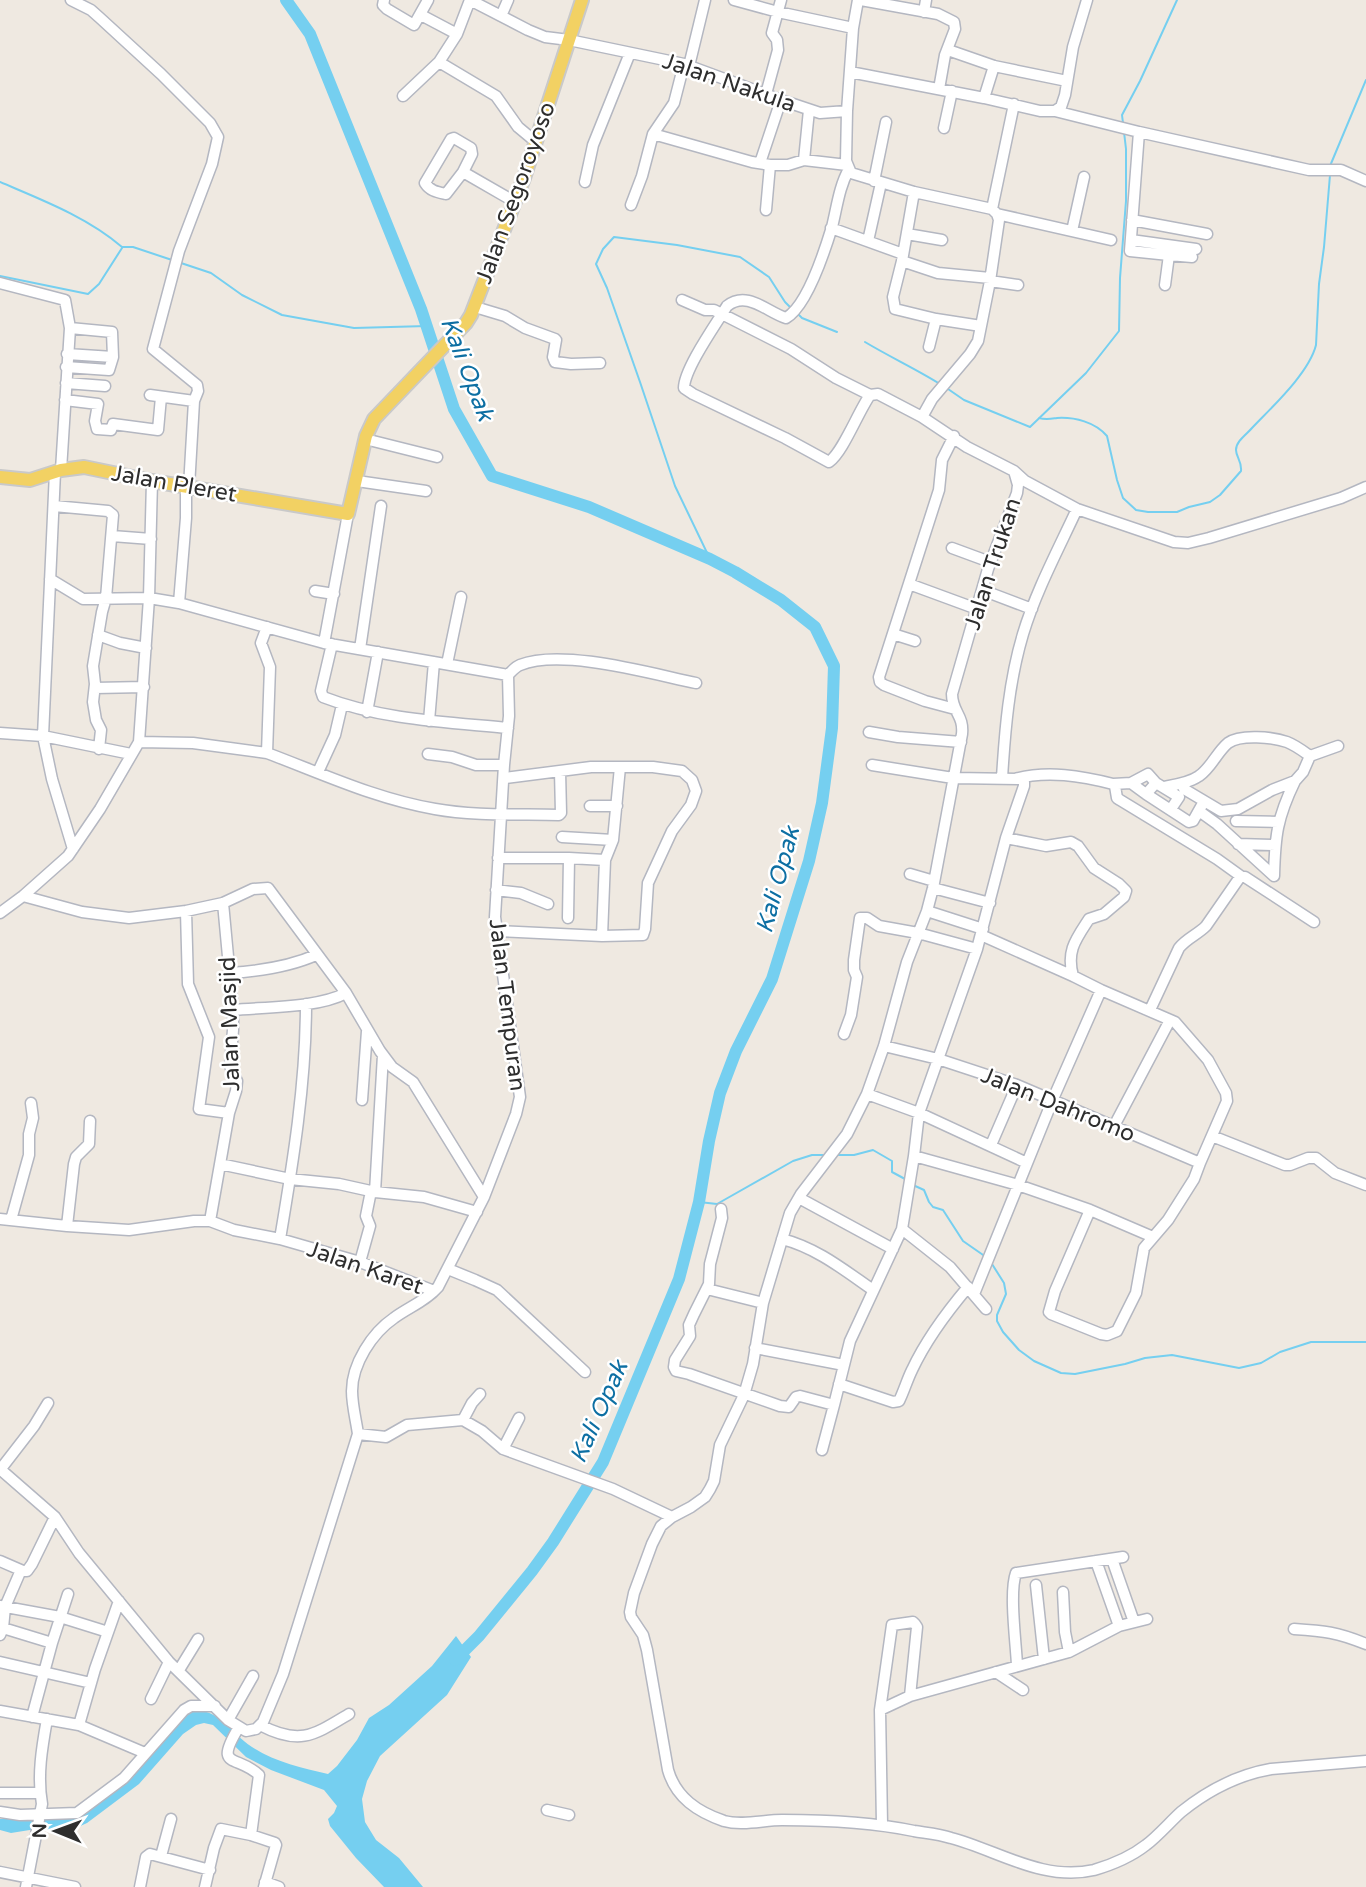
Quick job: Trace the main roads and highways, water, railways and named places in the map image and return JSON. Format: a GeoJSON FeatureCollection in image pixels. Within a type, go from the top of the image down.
{"type":"FeatureCollection","features":[{"type":"Feature","properties":{"kind":"main road","name":"Jalan Segoroyoso"},"geometry":{"type":"LineString","coordinates":[[348,514],[365,439],[374,419],[467,323],[475,307],[536,142],[582,0]]}},
{"type":"Feature","properties":{"kind":"main road","name":"Jalan Pleret"},"geometry":{"type":"LineString","coordinates":[[0,477],[30,480],[84,467],[348,514]]}},
{"type":"Feature","properties":{"kind":"water"},"geometry":{"type":"Polygon","coordinates":[[[456,1636],[471,1657],[447,1695],[380,1756],[367,1781],[362,1799],[365,1822],[376,1840],[399,1858],[423,1887],[384,1887],[330,1826],[328,1819],[337,1806],[324,1790],[271,1770],[246,1757],[213,1725],[204,1723],[183,1734],[139,1784],[87,1823],[57,1831],[36,1829],[11,1833],[0,1830],[0,1819],[75,1811],[126,1780],[188,1710],[199,1710],[216,1716],[244,1741],[270,1757],[328,1774],[357,1740],[369,1718],[389,1705],[432,1666],[456,1636]]]}},
{"type":"Feature","properties":{"kind":"waterway","name":"Kali Opak"},"geometry":{"type":"LineString","coordinates":[[286,0],[310,34],[421,309],[454,409],[492,476],[589,507],[735,572],[781,600],[815,627],[834,666],[832,728],[822,803],[809,861],[772,979],[736,1051],[720,1093],[699,1202],[679,1279],[603,1462],[532,1571],[479,1636],[455,1660]]}},
{"type":"Feature","properties":{"kind":"waterway"},"geometry":{"type":"LineString","coordinates":[[1123,123],[1122,115],[1177,0]]}},
{"type":"Feature","properties":{"kind":"waterway"},"geometry":{"type":"LineString","coordinates":[[1330,166],[1366,80]]}},
{"type":"Feature","properties":{"kind":"waterway"},"geometry":{"type":"LineString","coordinates":[[948,389],[964,400],[1030,427],[1086,373],[1119,331],[1126,201],[1124,132]]}},
{"type":"Feature","properties":{"kind":"waterway"},"geometry":{"type":"LineString","coordinates":[[1039,418],[1078,420],[1102,431],[1107,436],[1123,498],[1136,510],[1177,512],[1210,502],[1220,495],[1241,471],[1236,447],[1298,378],[1316,345],[1330,175]]}},
{"type":"Feature","properties":{"kind":"waterway"},"geometry":{"type":"LineString","coordinates":[[0,182],[79,218],[122,247],[133,247],[172,260]]}},
{"type":"Feature","properties":{"kind":"waterway"},"geometry":{"type":"LineString","coordinates":[[710,559],[675,486],[607,288],[596,264],[603,249],[614,237],[740,257],[769,277],[790,307]]}},
{"type":"Feature","properties":{"kind":"waterway"},"geometry":{"type":"LineString","coordinates":[[0,276],[88,294],[99,284],[122,248]]}},
{"type":"Feature","properties":{"kind":"waterway"},"geometry":{"type":"LineString","coordinates":[[181,263],[211,273],[242,295],[282,315],[354,328],[427,326]]}},
{"type":"Feature","properties":{"kind":"waterway"},"geometry":{"type":"LineString","coordinates":[[797,313],[802,318],[837,332]]}},
{"type":"Feature","properties":{"kind":"waterway"},"geometry":{"type":"LineString","coordinates":[[865,342],[940,384]]}},
{"type":"Feature","properties":{"kind":"waterway"},"geometry":{"type":"LineString","coordinates":[[836,1155],[854,1155],[873,1150],[892,1161],[892,1172],[905,1179]]}},
{"type":"Feature","properties":{"kind":"waterway"},"geometry":{"type":"LineString","coordinates":[[699,1202],[717,1204],[793,1161],[812,1155],[826,1155]]}},
{"type":"Feature","properties":{"kind":"waterway"},"geometry":{"type":"LineString","coordinates":[[913,1185],[924,1190],[933,1207],[943,1210],[963,1241],[986,1257]]}},
{"type":"Feature","properties":{"kind":"waterway"},"geometry":{"type":"LineString","coordinates":[[992,1264],[1004,1283],[1006,1294],[997,1315],[1003,1332],[1019,1350],[1034,1361],[1061,1373],[1075,1374],[1145,1358],[1172,1355],[1239,1368],[1261,1363],[1280,1352],[1311,1342],[1366,1342]]}}]}
